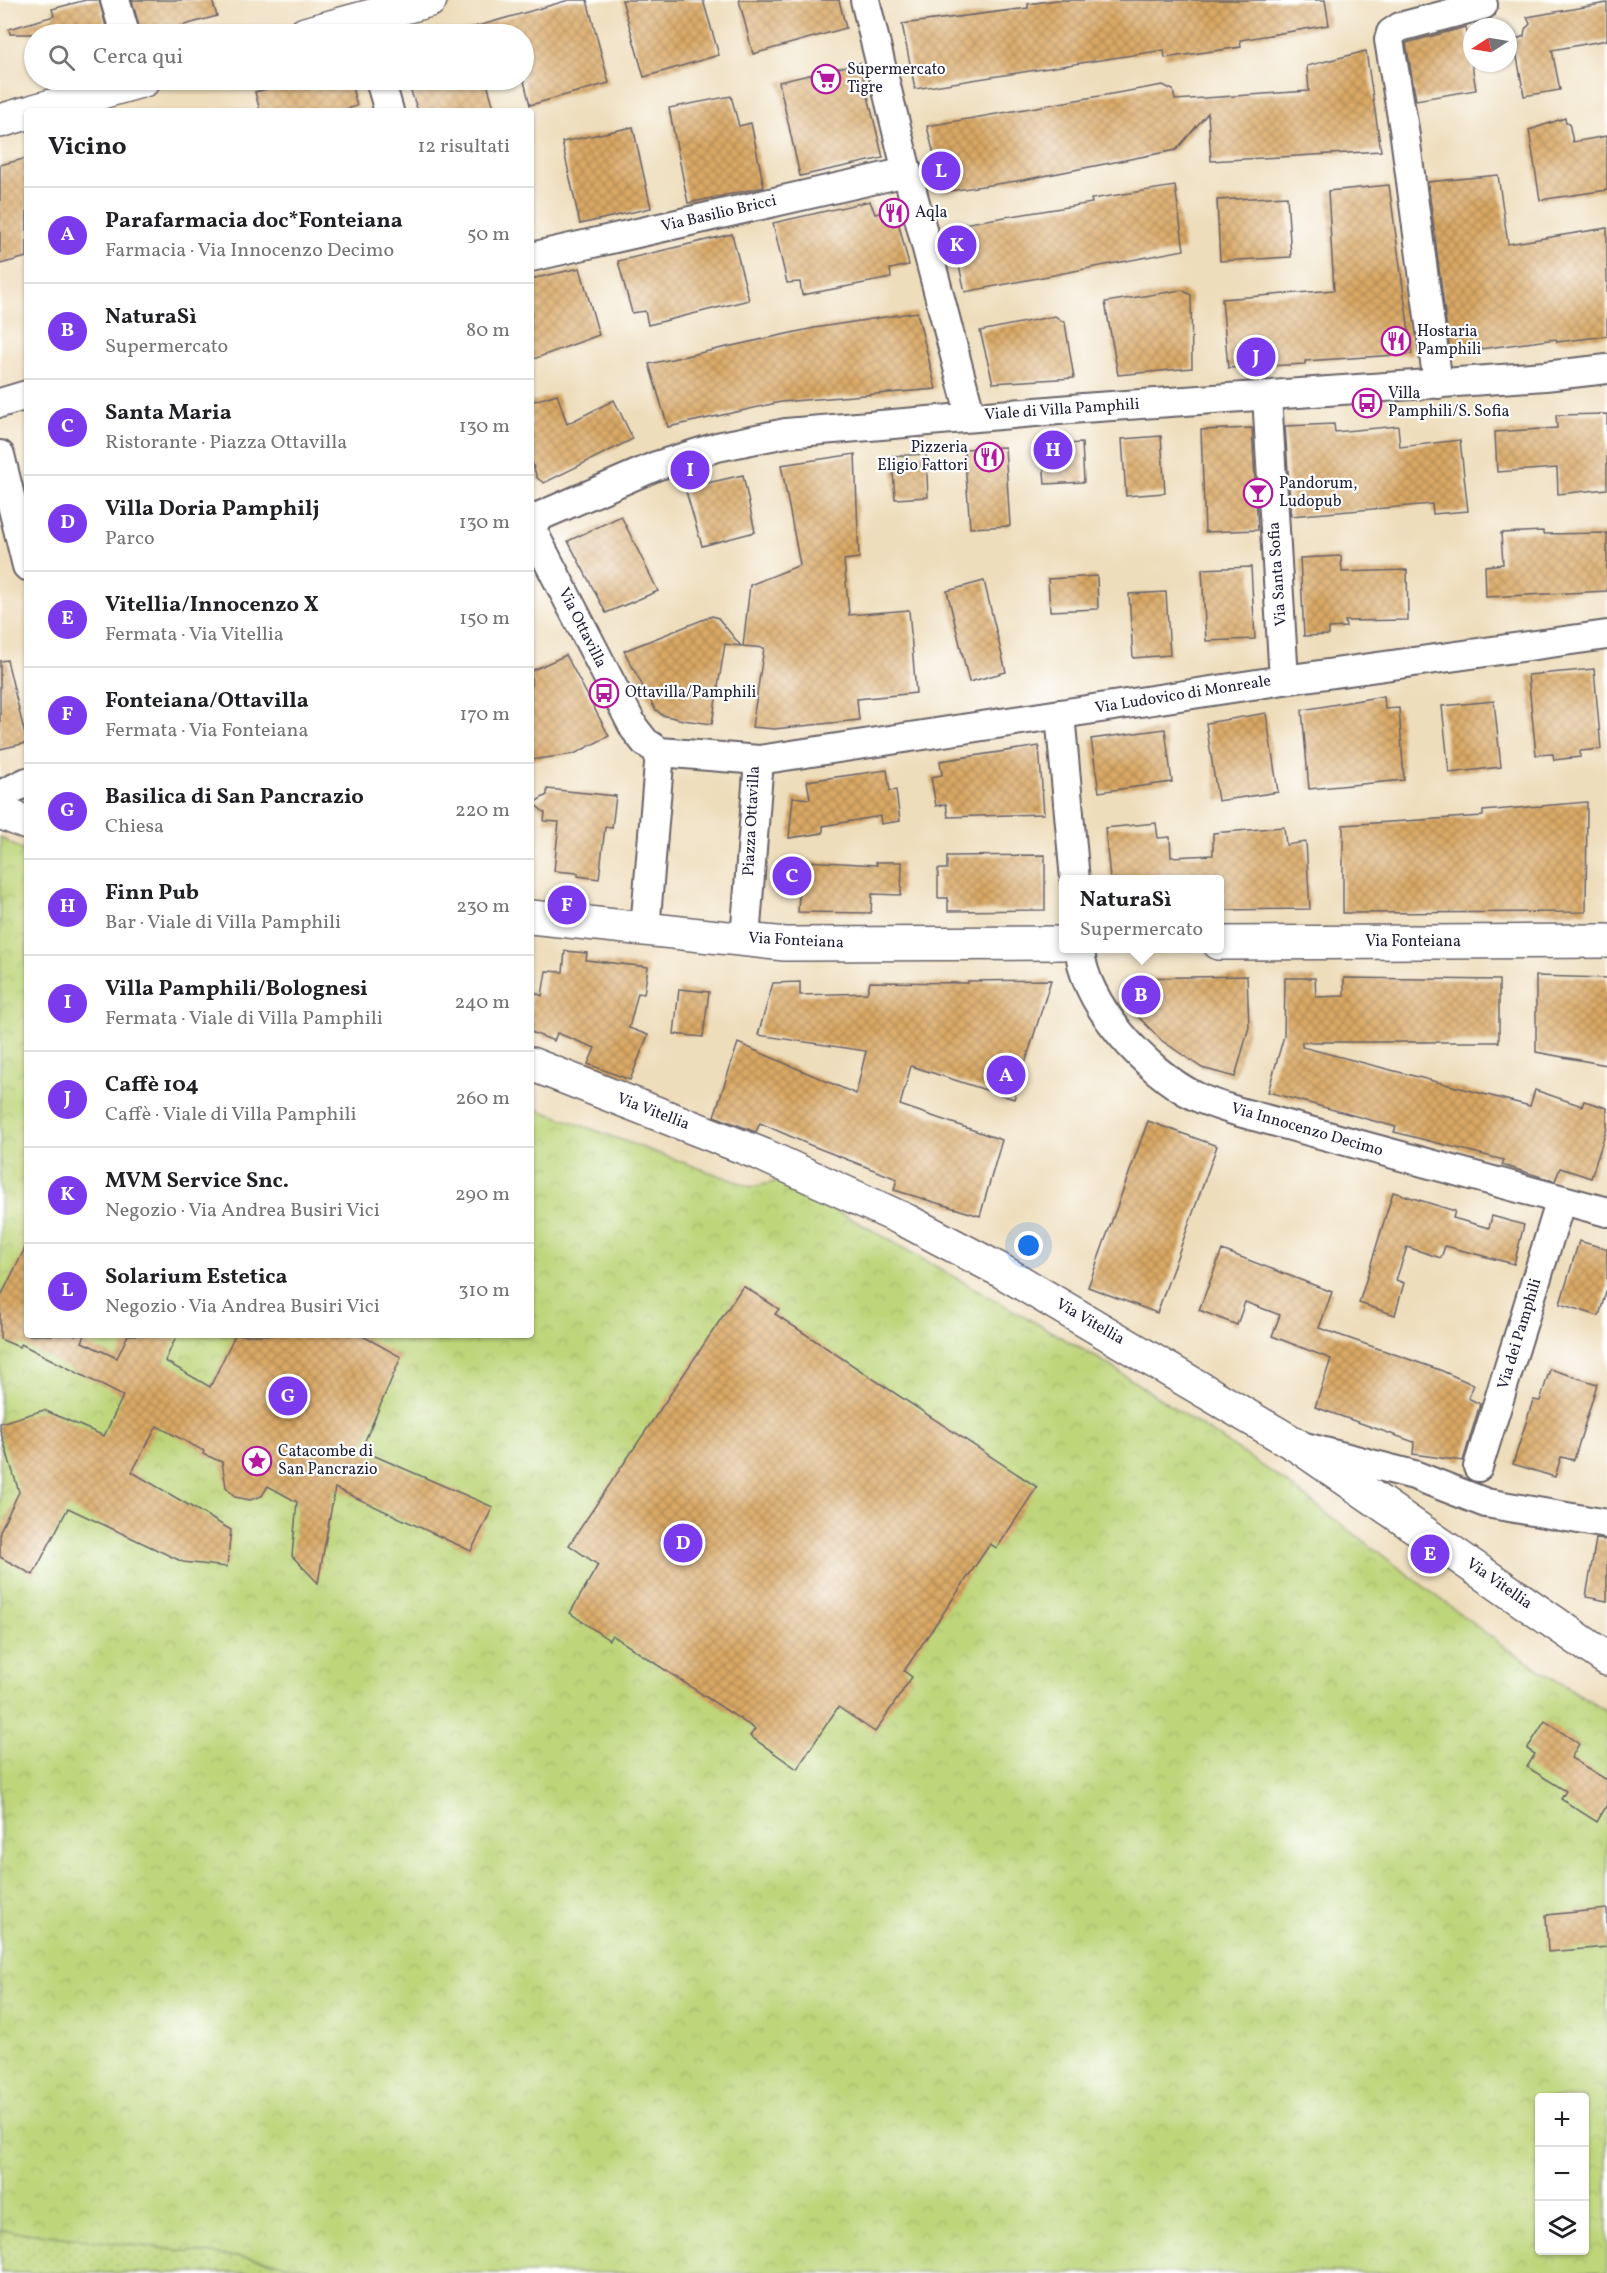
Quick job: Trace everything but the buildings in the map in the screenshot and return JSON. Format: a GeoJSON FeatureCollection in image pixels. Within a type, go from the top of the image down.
{"type":"FeatureCollection","features":[{"type":"Feature","properties":{"kind":"street"},"geometry":{"type":"LineString","coordinates":[[115,0],[122,24]]}},
{"type":"Feature","properties":{"kind":"street"},"geometry":{"type":"LineString","coordinates":[[342,24],[430,0]]}},
{"type":"Feature","properties":{"kind":"street"},"geometry":{"type":"LineString","coordinates":[[866,0],[907,172],[971,417]]}},
{"type":"Feature","properties":{"kind":"street"},"geometry":{"type":"LineString","coordinates":[[1437,384],[1404,129],[1389,40],[1391,33],[1400,27],[1483,5]]}},
{"type":"Feature","properties":{"kind":"street"},"geometry":{"type":"LineString","coordinates":[[44,108],[105,90]]}},
{"type":"Feature","properties":{"kind":"street"},"geometry":{"type":"LineString","coordinates":[[383,90],[388,108]]}},
{"type":"Feature","properties":{"kind":"street"},"geometry":{"type":"LineString","coordinates":[[0,121],[24,114]]}},
{"type":"Feature","properties":{"kind":"street","name":"Via Basilio Bricci"},"geometry":{"type":"LineString","coordinates":[[534,256],[907,172]]}},
{"type":"Feature","properties":{"kind":"street","name":"Viale di Villa Pamphili"},"geometry":{"type":"LineString","coordinates":[[534,519],[656,466],[738,442],[813,429],[1545,376],[1607,369]]}},
{"type":"Feature","properties":{"kind":"street"},"geometry":{"type":"LineString","coordinates":[[0,403],[24,396]]}},
{"type":"Feature","properties":{"kind":"street","name":"Via Santa Sofia"},"geometry":{"type":"LineString","coordinates":[[1267,396],[1284,680]]}},
{"type":"Feature","properties":{"kind":"street"},"geometry":{"type":"LineString","coordinates":[[0,455],[24,554]]}},
{"type":"Feature","properties":{"kind":"street","name":"Via Ottavilla"},"geometry":{"type":"LineString","coordinates":[[534,534],[634,728],[645,742],[660,752]]}},
{"type":"Feature","properties":{"kind":"street","name":"Via Ludovico di Monreale"},"geometry":{"type":"LineString","coordinates":[[759,760],[1284,680],[1607,635]]}},
{"type":"Feature","properties":{"kind":"street"},"geometry":{"type":"LineString","coordinates":[[1060,714],[1075,875]]}},
{"type":"Feature","properties":{"kind":"street"},"geometry":{"type":"LineString","coordinates":[[645,928],[660,752]]}},
{"type":"Feature","properties":{"kind":"street","name":"Piazza Ottavilla"},"geometry":{"type":"LineString","coordinates":[[660,752],[759,760],[745,939]]}},
{"type":"Feature","properties":{"kind":"street"},"geometry":{"type":"LineString","coordinates":[[0,795],[24,783]]}},
{"type":"Feature","properties":{"kind":"street"},"geometry":{"type":"LineString","coordinates":[[0,812],[24,822]]}},
{"type":"Feature","properties":{"kind":"street","name":"Via Fonteiana"},"geometry":{"type":"LineString","coordinates":[[534,917],[794,944],[1059,943]]}},
{"type":"Feature","properties":{"kind":"street","name":"Via Fonteiana"},"geometry":{"type":"LineString","coordinates":[[1224,943],[1607,941]]}},
{"type":"Feature","properties":{"kind":"street","name":"Via Innocenzo Decimo"},"geometry":{"type":"LineString","coordinates":[[1080,953],[1086,980],[1112,1022],[1150,1063],[1172,1082],[1194,1096],[1243,1113],[1607,1212]]}},
{"type":"Feature","properties":{"kind":"street","name":"Via Vitellia"},"geometry":{"type":"LineString","coordinates":[[534,1065],[763,1155],[907,1221],[1039,1292],[1298,1446],[1607,1659]]}},
{"type":"Feature","properties":{"kind":"street","name":"Via dei Pamphili"},"geometry":{"type":"LineString","coordinates":[[1478,1467],[1561,1200]]}},
{"type":"Feature","properties":{"kind":"street"},"geometry":{"type":"LineString","coordinates":[[1298,1446],[1414,1475],[1486,1503],[1607,1524]]}},
{"type":"Feature","properties":{"kind":"green space"},"geometry":{"type":"Polygon","coordinates":[[[0,837],[24,851],[24,1338],[534,1338],[534,1108],[751,1187],[780,1181],[861,1224],[1101,1360],[1273,1473],[1507,1649],[1607,1712],[1607,2273],[0,2273],[0,837]]]}},
{"type":"Feature","properties":{"kind":"green space"},"geometry":{"type":"Polygon","coordinates":[[[0,2230],[257,2259],[334,2273],[0,2273],[0,2230]]]}},
{"type":"Feature","properties":{"kind":"place","name":"Supermercato Tigre"},"geometry":{"type":"Point","coordinates":[826,79]}},
{"type":"Feature","properties":{"kind":"place","name":"Solarium Estetica"},"geometry":{"type":"Point","coordinates":[941,171]}},
{"type":"Feature","properties":{"kind":"place","name":"Aqla"},"geometry":{"type":"Point","coordinates":[894,213]}},
{"type":"Feature","properties":{"kind":"place","name":"MVM Service Snc."},"geometry":{"type":"Point","coordinates":[957,245]}},
{"type":"Feature","properties":{"kind":"place","name":"Hostaria Pamphili"},"geometry":{"type":"Point","coordinates":[1396,341]}},
{"type":"Feature","properties":{"kind":"place","name":"Caffè 104"},"geometry":{"type":"Point","coordinates":[1256,357]}},
{"type":"Feature","properties":{"kind":"place","name":"Villa Pamphili/S. Sofia"},"geometry":{"type":"Point","coordinates":[1367,403]}},
{"type":"Feature","properties":{"kind":"place","name":"Finn Pub"},"geometry":{"type":"Point","coordinates":[1053,450]}},
{"type":"Feature","properties":{"kind":"place","name":"Pizzeria Eligio Fattori"},"geometry":{"type":"Point","coordinates":[989,457]}},
{"type":"Feature","properties":{"kind":"place","name":"Villa Pamphili/Bolognesi"},"geometry":{"type":"Point","coordinates":[690,470]}},
{"type":"Feature","properties":{"kind":"place","name":"Pandorum, Ludopub"},"geometry":{"type":"Point","coordinates":[1258,493]}},
{"type":"Feature","properties":{"kind":"place","name":"Ottavilla/Pamphili"},"geometry":{"type":"Point","coordinates":[604,693]}},
{"type":"Feature","properties":{"kind":"place","name":"Santa Maria"},"geometry":{"type":"Point","coordinates":[792,876]}},
{"type":"Feature","properties":{"kind":"place","name":"Fonteiana/Ottavilla"},"geometry":{"type":"Point","coordinates":[567,905]}},
{"type":"Feature","properties":{"kind":"place","name":"NaturaSì"},"geometry":{"type":"Point","coordinates":[1141,995]}},
{"type":"Feature","properties":{"kind":"place","name":"Parafarmacia doc*Fonteiana"},"geometry":{"type":"Point","coordinates":[1006,1075]}},
{"type":"Feature","properties":{"kind":"place","name":"Basilica di San Pancrazio"},"geometry":{"type":"Point","coordinates":[288,1396]}},
{"type":"Feature","properties":{"kind":"place","name":"Catacombe di San Pancrazio"},"geometry":{"type":"Point","coordinates":[257,1461]}},
{"type":"Feature","properties":{"kind":"place","name":"Villa Doria Pamphilj"},"geometry":{"type":"Point","coordinates":[683,1543]}},
{"type":"Feature","properties":{"kind":"place","name":"Vitellia/Innocenzo X"},"geometry":{"type":"Point","coordinates":[1430,1554]}}]}
